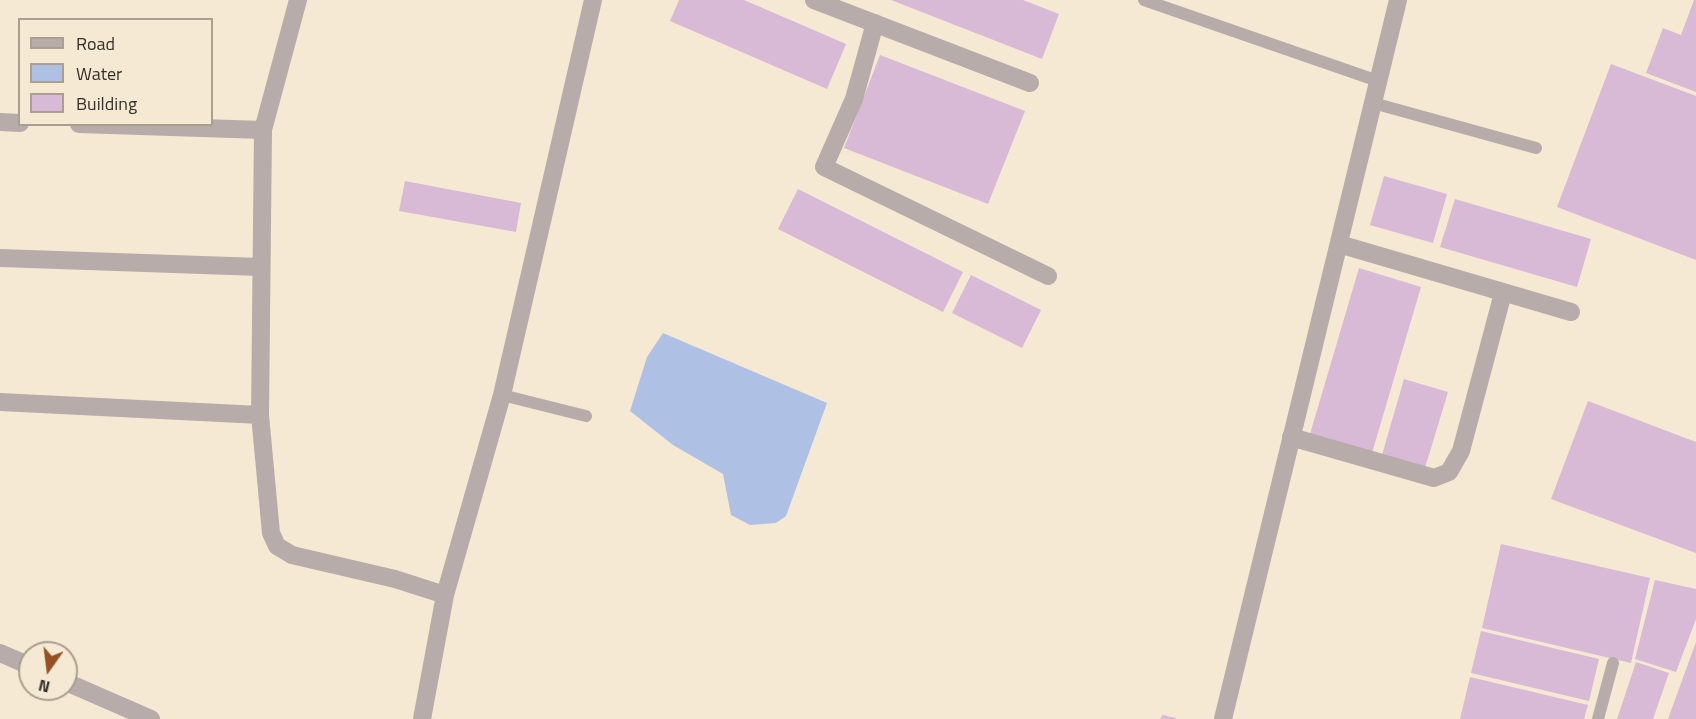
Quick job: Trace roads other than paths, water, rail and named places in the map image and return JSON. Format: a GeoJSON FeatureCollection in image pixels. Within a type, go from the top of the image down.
{"type":"FeatureCollection","features":[{"type":"Feature","properties":{"kind":"street"},"geometry":{"type":"LineString","coordinates":[[298,0],[263,130],[260,415],[271,533],[277,546],[292,555],[396,579],[445,595]]}},
{"type":"Feature","properties":{"kind":"street"},"geometry":{"type":"LineString","coordinates":[[422,719],[445,595],[502,395],[593,0]]}},
{"type":"Feature","properties":{"kind":"street"},"geometry":{"type":"LineString","coordinates":[[814,0],[1030,83]]}},
{"type":"Feature","properties":{"kind":"street"},"geometry":{"type":"LineString","coordinates":[[1223,719],[1398,0]]}},
{"type":"Feature","properties":{"kind":"street"},"geometry":{"type":"LineString","coordinates":[[875,23],[854,99],[824,167],[1048,276]]}},
{"type":"Feature","properties":{"kind":"street"},"geometry":{"type":"LineString","coordinates":[[0,122],[18,123]]}},
{"type":"Feature","properties":{"kind":"street"},"geometry":{"type":"LineString","coordinates":[[140,126],[263,130]]}},
{"type":"Feature","properties":{"kind":"street"},"geometry":{"type":"LineString","coordinates":[[1339,244],[1571,312]]}},
{"type":"Feature","properties":{"kind":"street"},"geometry":{"type":"LineString","coordinates":[[0,258],[260,267]]}},
{"type":"Feature","properties":{"kind":"street"},"geometry":{"type":"LineString","coordinates":[[1291,437],[1434,478],[1449,472],[1461,451],[1503,293]]}},
{"type":"Feature","properties":{"kind":"street"},"geometry":{"type":"LineString","coordinates":[[0,402],[260,415]]}},
{"type":"Feature","properties":{"kind":"street"},"geometry":{"type":"LineString","coordinates":[[0,653],[18,661]]}},
{"type":"Feature","properties":{"kind":"street"},"geometry":{"type":"LineString","coordinates":[[78,687],[151,719]]}},
{"type":"Feature","properties":{"kind":"lane"},"geometry":{"type":"LineString","coordinates":[[1144,0],[1378,81]]}},
{"type":"Feature","properties":{"kind":"lane"},"geometry":{"type":"LineString","coordinates":[[1373,103],[1536,148]]}},
{"type":"Feature","properties":{"kind":"lane"},"geometry":{"type":"LineString","coordinates":[[502,395],[586,416]]}},
{"type":"Feature","properties":{"kind":"lane"},"geometry":{"type":"LineString","coordinates":[[1598,719],[1613,663]]}},
{"type":"Feature","properties":{"kind":"water"},"geometry":{"type":"Polygon","coordinates":[[[663,333],[827,403],[786,516],[776,523],[750,525],[731,515],[723,474],[673,445],[630,411],[647,357],[663,333]]]}}]}
